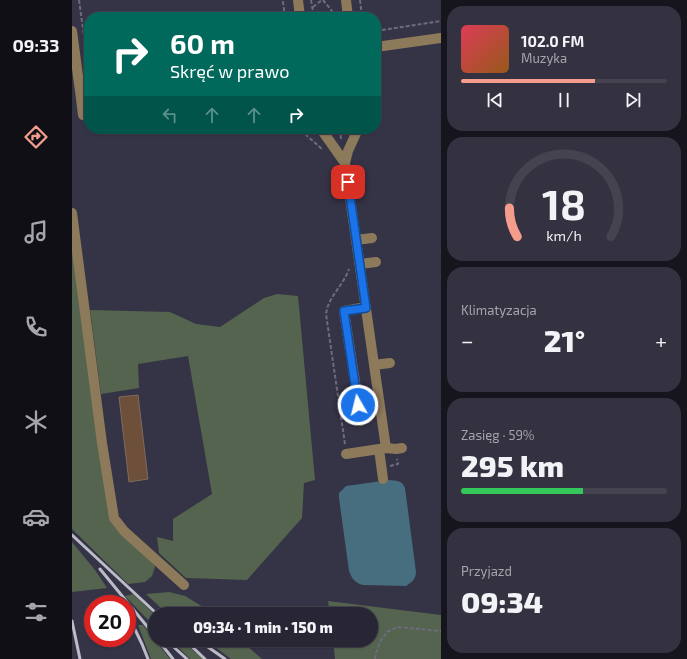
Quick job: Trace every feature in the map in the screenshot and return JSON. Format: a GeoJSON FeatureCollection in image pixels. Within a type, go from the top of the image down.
{"type":"FeatureCollection","features":[{"type":"Feature","properties":{"kind":"lane"},"geometry":{"type":"LineString","coordinates":[[298,0],[299,12]]}},
{"type":"Feature","properties":{"kind":"lane"},"geometry":{"type":"LineString","coordinates":[[346,0],[347,12]]}},
{"type":"Feature","properties":{"kind":"lane"},"geometry":{"type":"LineString","coordinates":[[72,31],[84,90],[83,115]]}},
{"type":"Feature","properties":{"kind":"lane"},"geometry":{"type":"LineString","coordinates":[[381,46],[441,38]]}},
{"type":"Feature","properties":{"kind":"lane"},"geometry":{"type":"LineString","coordinates":[[325,134],[345,163]]}},
{"type":"Feature","properties":{"kind":"lane"},"geometry":{"type":"LineString","coordinates":[[356,134],[348,151],[345,163],[374,366],[382,449],[383,479]]}},
{"type":"Feature","properties":{"kind":"lane"},"geometry":{"type":"LineString","coordinates":[[331,143],[346,145],[352,142]]}},
{"type":"Feature","properties":{"kind":"lane"},"geometry":{"type":"LineString","coordinates":[[72,213],[102,443],[114,518],[124,531],[184,584]]}},
{"type":"Feature","properties":{"kind":"lane"},"geometry":{"type":"LineString","coordinates":[[356,240],[372,238]]}},
{"type":"Feature","properties":{"kind":"lane"},"geometry":{"type":"LineString","coordinates":[[360,264],[376,262]]}},
{"type":"Feature","properties":{"kind":"lane"},"geometry":{"type":"LineString","coordinates":[[360,421],[344,311],[366,308]]}},
{"type":"Feature","properties":{"kind":"lane"},"geometry":{"type":"LineString","coordinates":[[374,366],[390,363]]}},
{"type":"Feature","properties":{"kind":"lane"},"geometry":{"type":"LineString","coordinates":[[346,454],[402,448]]}},
{"type":"Feature","properties":{"kind":"path"},"geometry":{"type":"LineString","coordinates":[[80,0],[84,33]]}},
{"type":"Feature","properties":{"kind":"path"},"geometry":{"type":"LineString","coordinates":[[284,12],[282,2],[285,0]]}},
{"type":"Feature","properties":{"kind":"path"},"geometry":{"type":"LineString","coordinates":[[312,0],[313,12]]}},
{"type":"Feature","properties":{"kind":"path"},"geometry":{"type":"LineString","coordinates":[[312,7],[322,0],[332,12]]}},
{"type":"Feature","properties":{"kind":"path"},"geometry":{"type":"LineString","coordinates":[[360,0],[361,12]]}},
{"type":"Feature","properties":{"kind":"path"},"geometry":{"type":"LineString","coordinates":[[381,30],[441,21]]}},
{"type":"Feature","properties":{"kind":"path"},"geometry":{"type":"LineString","coordinates":[[305,134],[323,150]]}},
{"type":"Feature","properties":{"kind":"path"},"geometry":{"type":"LineString","coordinates":[[340,134],[341,140]]}},
{"type":"Feature","properties":{"kind":"path"},"geometry":{"type":"LineString","coordinates":[[346,454],[326,318],[329,303],[343,282],[349,269],[350,276]]}},
{"type":"Feature","properties":{"kind":"path"},"geometry":{"type":"LineString","coordinates":[[375,659],[381,640],[386,632],[397,627],[441,631]]}},
{"type":"Feature","properties":{"kind":"green space"},"geometry":{"type":"Polygon","coordinates":[[[72,234],[109,510],[152,560],[155,567],[152,576],[145,582],[128,584],[72,529],[72,234]]]}},
{"type":"Feature","properties":{"kind":"green space"},"geometry":{"type":"Polygon","coordinates":[[[277,294],[298,296],[315,480],[304,483],[302,518],[247,580],[186,578],[159,553],[157,537],[173,541],[173,519],[212,494],[188,356],[138,364],[139,388],[101,394],[90,310],[170,312],[196,324],[220,327],[264,298],[277,294]]]}},
{"type":"Feature","properties":{"kind":"green space"},"geometry":{"type":"Polygon","coordinates":[[[72,542],[95,570],[107,588],[72,592],[72,542]]]}},
{"type":"Feature","properties":{"kind":"green space"},"geometry":{"type":"Polygon","coordinates":[[[169,592],[185,596],[202,607],[160,607],[146,594],[169,592]]]}},
{"type":"Feature","properties":{"kind":"green space"},"geometry":{"type":"Polygon","coordinates":[[[136,597],[148,608],[148,620],[136,608],[136,597]]]}},
{"type":"Feature","properties":{"kind":"green space"},"geometry":{"type":"Polygon","coordinates":[[[328,601],[376,607],[329,607],[328,601]]]}},
{"type":"Feature","properties":{"kind":"green space"},"geometry":{"type":"Polygon","coordinates":[[[378,607],[441,615],[441,659],[335,659],[334,647],[378,647],[378,607]]]}},
{"type":"Feature","properties":{"kind":"green space"},"geometry":{"type":"Polygon","coordinates":[[[138,625],[143,625],[148,631],[148,647],[160,647],[170,659],[151,659],[138,625]]]}},
{"type":"Feature","properties":{"kind":"green space"},"geometry":{"type":"Polygon","coordinates":[[[178,647],[189,647],[203,659],[190,659],[178,647]]]}},
{"type":"Feature","properties":{"kind":"green space"},"geometry":{"type":"Polygon","coordinates":[[[215,647],[248,647],[262,659],[231,659],[215,647]]]}},
{"type":"Feature","properties":{"kind":"water"},"geometry":{"type":"Polygon","coordinates":[[[389,480],[401,482],[405,488],[416,574],[413,580],[406,586],[363,585],[354,580],[349,571],[339,493],[346,486],[389,480]]]}},
{"type":"Feature","properties":{"kind":"building"},"geometry":{"type":"Polygon","coordinates":[[[138,395],[148,479],[129,482],[119,397],[138,395]]]}},
{"type":"Feature","properties":{"kind":"railway"},"geometry":{"type":"LineString","coordinates":[[72,535],[149,607]]}},
{"type":"Feature","properties":{"kind":"railway"},"geometry":{"type":"LineString","coordinates":[[100,569],[148,627]]}},
{"type":"Feature","properties":{"kind":"railway"},"geometry":{"type":"LineString","coordinates":[[72,621],[80,659]]}},
{"type":"Feature","properties":{"kind":"railway"},"geometry":{"type":"LineString","coordinates":[[136,632],[148,659]]}},
{"type":"Feature","properties":{"kind":"railway"},"geometry":{"type":"LineString","coordinates":[[164,647],[173,659]]}},
{"type":"Feature","properties":{"kind":"railway"},"geometry":{"type":"LineString","coordinates":[[174,647],[187,659]]}},
{"type":"Feature","properties":{"kind":"railway"},"geometry":{"type":"LineString","coordinates":[[192,647],[205,659]]}},
{"type":"Feature","properties":{"kind":"railway"},"geometry":{"type":"LineString","coordinates":[[208,647],[225,659]]}},
{"type":"Feature","properties":{"kind":"route"},"geometry":{"type":"LineString","coordinates":[[348,182],[366,308],[344,311],[358,405]]}}]}
